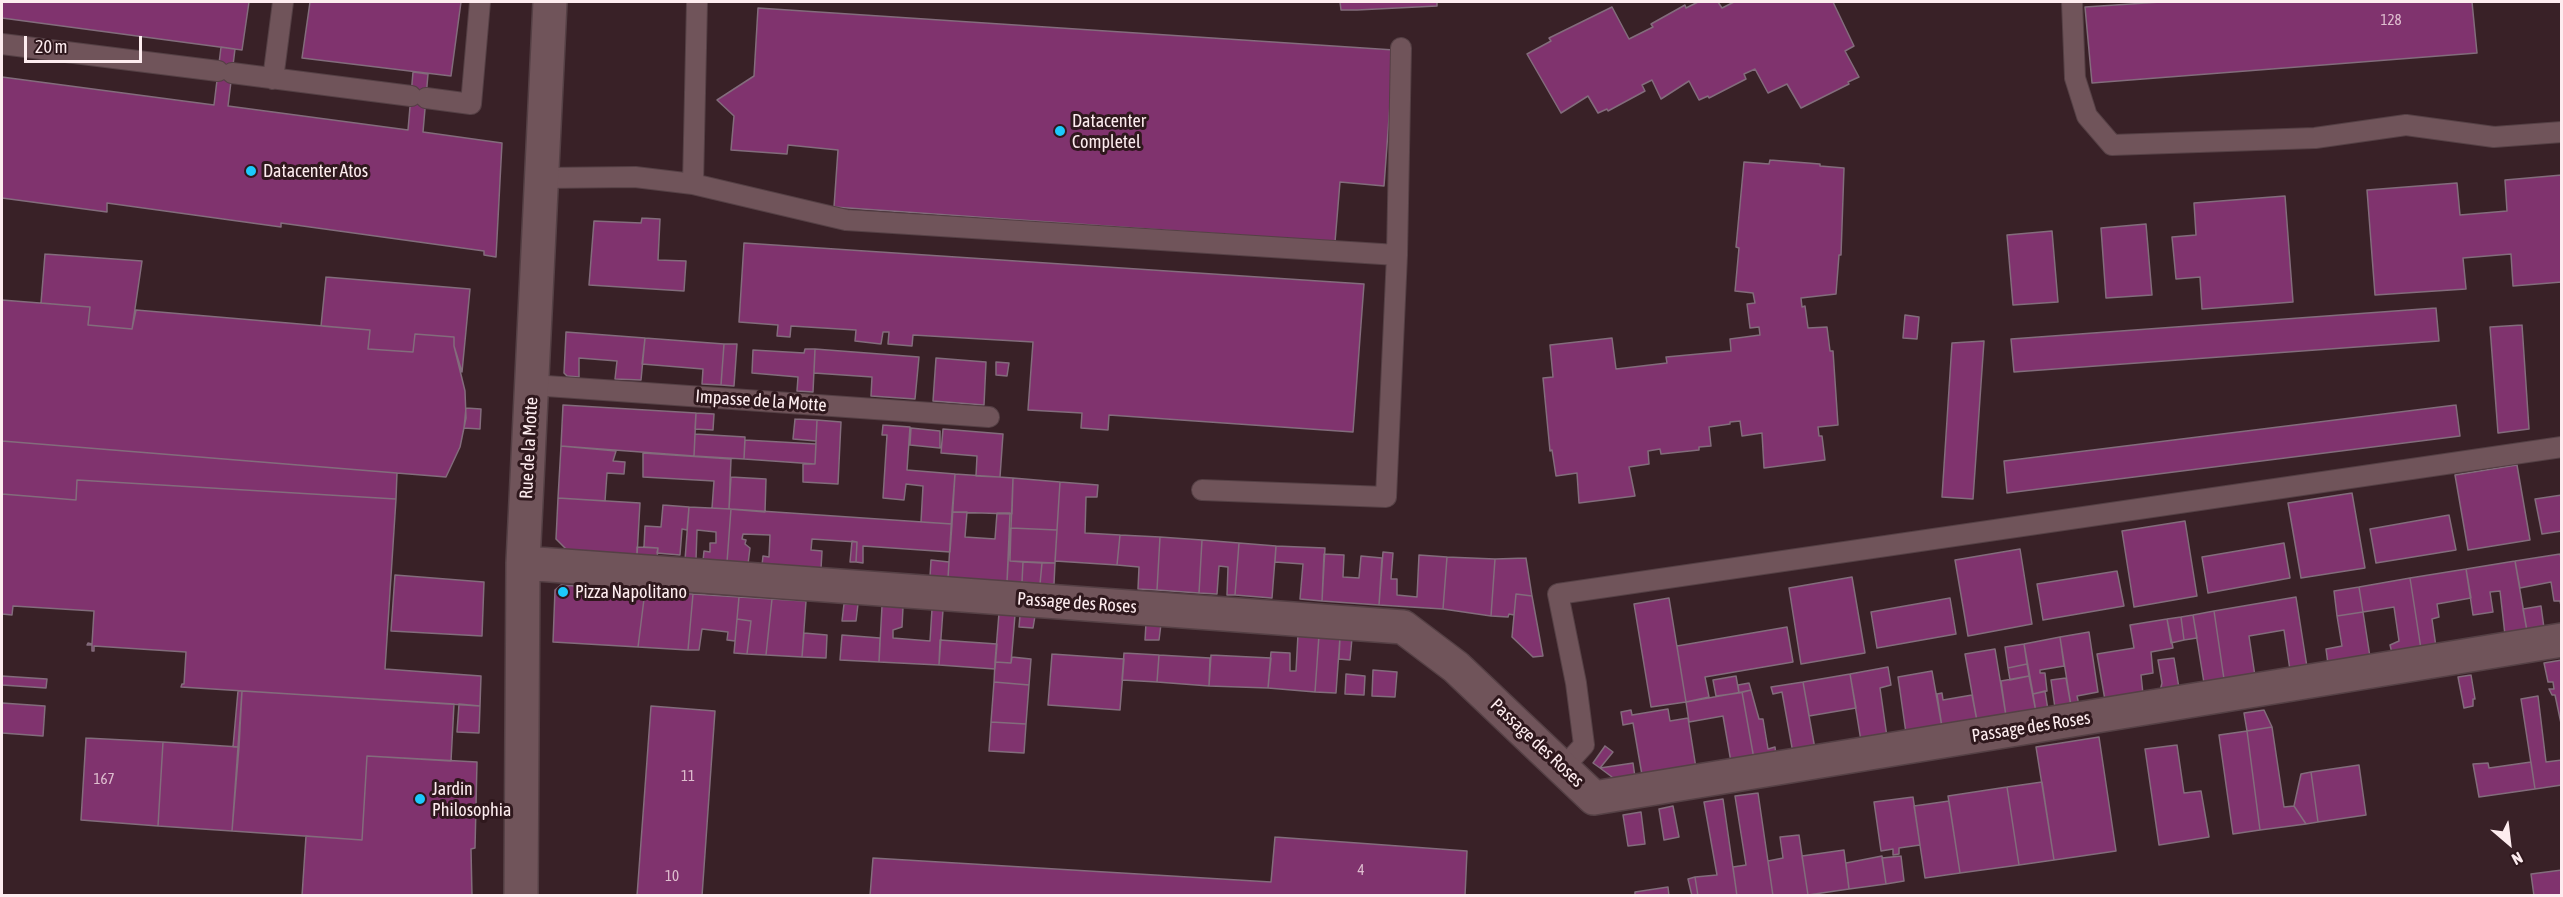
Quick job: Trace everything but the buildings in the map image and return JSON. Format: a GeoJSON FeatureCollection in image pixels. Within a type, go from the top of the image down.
{"type":"FeatureCollection","features":[{"type":"Feature","properties":{"kind":"street","name":"Rue de la Motte"},"geometry":{"type":"LineString","coordinates":[[521,896],[523,563],[550,2]]}},
{"type":"Feature","properties":{"kind":"street","name":"Passage des Roses"},"geometry":{"type":"LineString","coordinates":[[523,563],[1403,627],[1456,667],[1594,798],[2562,640]]}},
{"type":"Feature","properties":{"kind":"lane"},"geometry":{"type":"LineString","coordinates":[[273,79],[283,2]]}},
{"type":"Feature","properties":{"kind":"lane"},"geometry":{"type":"LineString","coordinates":[[2,44],[471,104],[480,2]]}},
{"type":"Feature","properties":{"kind":"lane"},"geometry":{"type":"LineString","coordinates":[[693,184],[697,2]]}},
{"type":"Feature","properties":{"kind":"lane"},"geometry":{"type":"LineString","coordinates":[[2072,2],[2075,78],[2087,116],[2112,145],[2315,138],[2406,125],[2494,137],[2562,132]]}},
{"type":"Feature","properties":{"kind":"lane"},"geometry":{"type":"LineString","coordinates":[[1202,490],[1386,497],[1397,255],[1401,48]]}},
{"type":"Feature","properties":{"kind":"lane"},"geometry":{"type":"LineString","coordinates":[[542,177],[635,177],[693,184],[846,220],[1397,255]]}},
{"type":"Feature","properties":{"kind":"lane","name":"Impasse de la Motte"},"geometry":{"type":"LineString","coordinates":[[532,385],[989,417]]}},
{"type":"Feature","properties":{"kind":"lane"},"geometry":{"type":"LineString","coordinates":[[1563,768],[1584,745],[1576,683],[1558,594],[2562,447]]}},
{"type":"Feature","properties":{"kind":"place","name":"Datacenter Completel"},"geometry":{"type":"Point","coordinates":[1060,131]}},
{"type":"Feature","properties":{"kind":"place","name":"Datacenter Atos"},"geometry":{"type":"Point","coordinates":[251,171]}},
{"type":"Feature","properties":{"kind":"place","name":"Pizza Napolitano"},"geometry":{"type":"Point","coordinates":[563,592]}},
{"type":"Feature","properties":{"kind":"place","name":"Jardin Philosophia"},"geometry":{"type":"Point","coordinates":[420,799]}}]}
